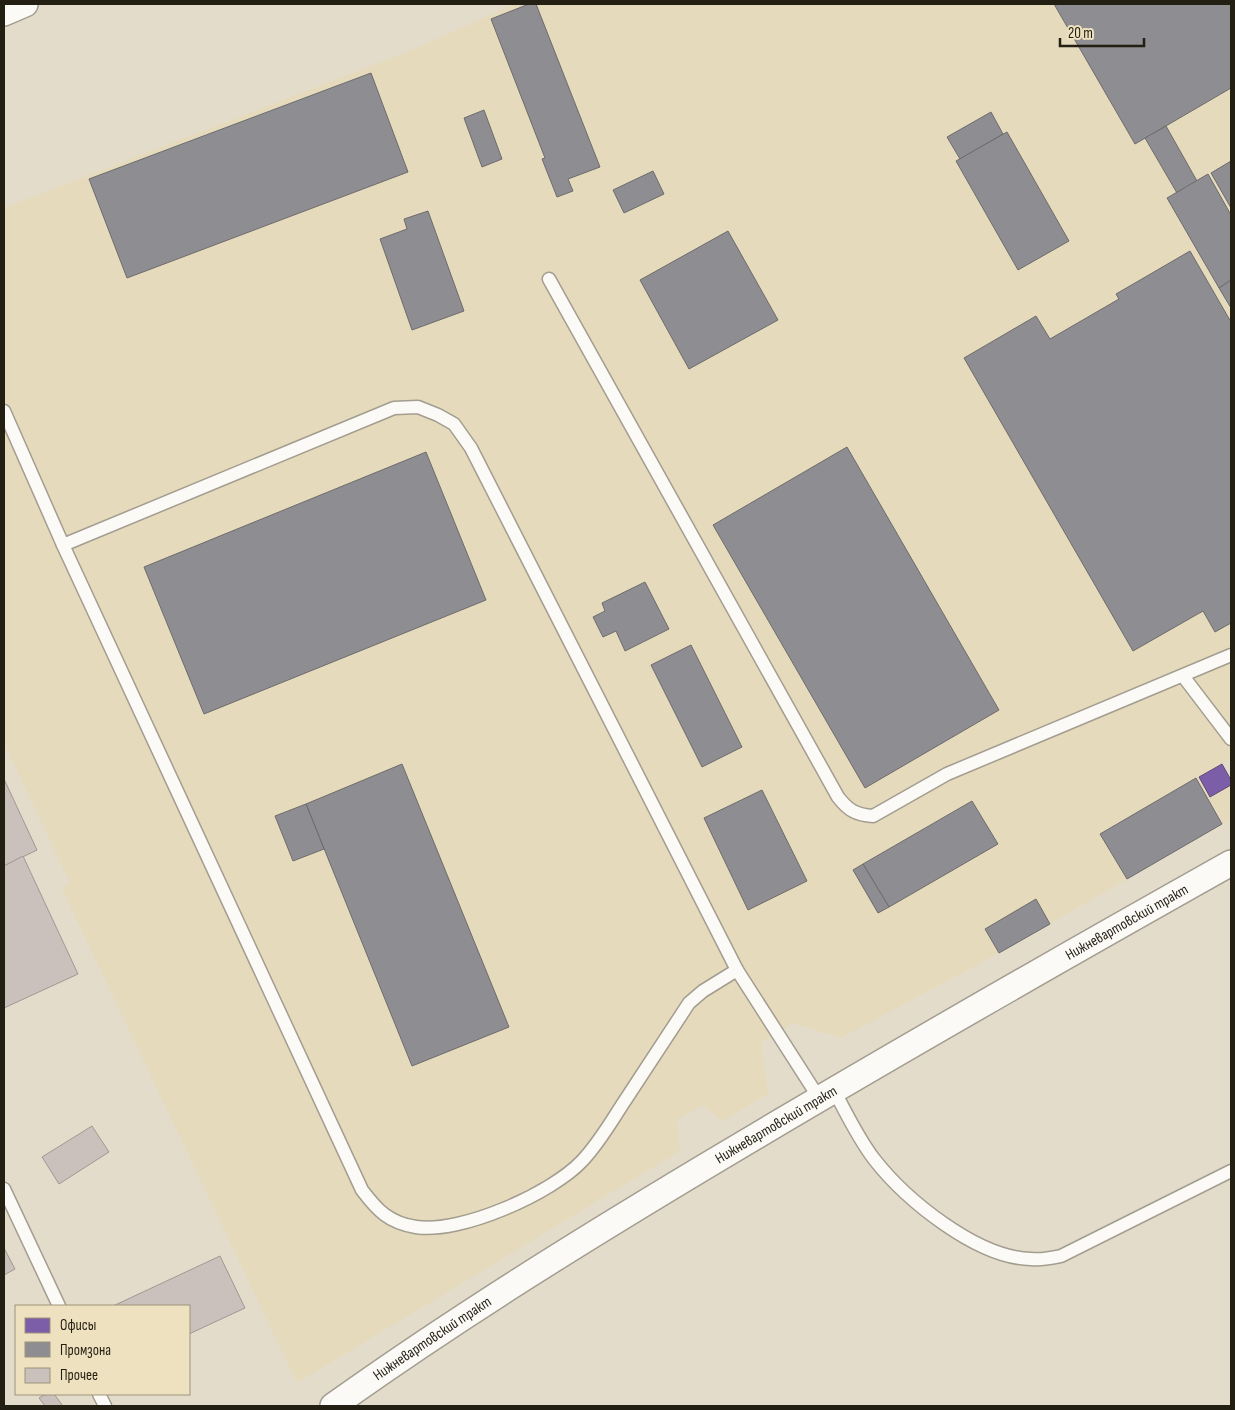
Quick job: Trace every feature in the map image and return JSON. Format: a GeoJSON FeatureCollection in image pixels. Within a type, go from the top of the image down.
{"type":"FeatureCollection","features":[{"type":"Feature","properties":{"kind":"street"},"geometry":{"type":"LineString","coordinates":[[4,13],[25,4]]}},
{"type":"Feature","properties":{"kind":"street","name":"Нижневартовский тракт"},"geometry":{"type":"LineString","coordinates":[[333,1406],[463,1317],[621,1218],[826,1094],[1231,863]]}},
{"type":"Feature","properties":{"kind":"lane"},"geometry":{"type":"LineString","coordinates":[[549,279],[833,788],[848,810],[860,815],[873,816],[948,774],[1231,655]]}},
{"type":"Feature","properties":{"kind":"lane"},"geometry":{"type":"LineString","coordinates":[[63,545],[394,408],[418,407],[454,424],[471,448],[494,492],[738,970],[826,1094],[897,1185],[959,1234],[984,1247],[1030,1260],[1062,1256],[1231,1171]]}},
{"type":"Feature","properties":{"kind":"lane"},"geometry":{"type":"LineString","coordinates":[[4,411],[63,545],[362,1190],[378,1211],[395,1220],[416,1227],[455,1224],[510,1206],[542,1191],[562,1178],[582,1162],[600,1139],[689,1003],[703,991],[738,970]]}},
{"type":"Feature","properties":{"kind":"lane"},"geometry":{"type":"LineString","coordinates":[[1183,676],[1231,739]]}},
{"type":"Feature","properties":{"kind":"lane"},"geometry":{"type":"LineString","coordinates":[[4,1189],[58,1305]]}},
{"type":"Feature","properties":{"kind":"shaded area"},"geometry":{"type":"Polygon","coordinates":[[[515,4],[1231,4],[1231,759],[1222,764],[1231,780],[1231,819],[999,953],[841,1038],[793,1023],[761,1043],[768,1094],[722,1121],[703,1105],[677,1120],[680,1151],[297,1383],[61,887],[70,883],[4,743],[4,208],[407,52],[515,4]]]}},
{"type":"Feature","properties":{"kind":"building: Офисы"},"geometry":{"type":"Polygon","coordinates":[[[1222,764],[1231,780],[1231,785],[1210,797],[1199,777],[1222,764]]]}},
{"type":"Feature","properties":{"kind":"building: Промзона"},"geometry":{"type":"Polygon","coordinates":[[[529,4],[536,4],[600,167],[568,179],[573,191],[557,197],[542,159],[545,158],[491,19],[529,4]]]}},
{"type":"Feature","properties":{"kind":"building: Промзона"},"geometry":{"type":"Polygon","coordinates":[[[1054,4],[1231,4],[1231,88],[1135,144],[1054,4]]]}},
{"type":"Feature","properties":{"kind":"building: Промзона"},"geometry":{"type":"Polygon","coordinates":[[[371,73],[408,172],[127,278],[89,179],[371,73]]]}},
{"type":"Feature","properties":{"kind":"building: Промзона"},"geometry":{"type":"Polygon","coordinates":[[[484,110],[502,159],[482,167],[464,118],[484,110]]]}},
{"type":"Feature","properties":{"kind":"building: Промзона"},"geometry":{"type":"Polygon","coordinates":[[[991,112],[1003,134],[960,159],[947,137],[991,112]]]}},
{"type":"Feature","properties":{"kind":"building: Промзона"},"geometry":{"type":"Polygon","coordinates":[[[1166,126],[1197,181],[1177,193],[1145,138],[1166,126]]]}},
{"type":"Feature","properties":{"kind":"building: Промзона"},"geometry":{"type":"Polygon","coordinates":[[[1007,132],[1069,241],[1018,270],[956,161],[1007,132]]]}},
{"type":"Feature","properties":{"kind":"building: Промзона"},"geometry":{"type":"Polygon","coordinates":[[[1231,161],[1231,208],[1211,173],[1231,161]]]}},
{"type":"Feature","properties":{"kind":"building: Промзона"},"geometry":{"type":"Polygon","coordinates":[[[653,171],[664,194],[624,213],[613,190],[653,171]]]}},
{"type":"Feature","properties":{"kind":"building: Промзона"},"geometry":{"type":"Polygon","coordinates":[[[1208,174],[1231,215],[1231,280],[1219,288],[1167,198],[1208,174]]]}},
{"type":"Feature","properties":{"kind":"building: Промзона"},"geometry":{"type":"Polygon","coordinates":[[[428,211],[464,311],[412,330],[380,239],[407,229],[404,219],[428,211]]]}},
{"type":"Feature","properties":{"kind":"building: Промзона"},"geometry":{"type":"Polygon","coordinates":[[[728,231],[778,320],[689,369],[640,280],[728,231]]]}},
{"type":"Feature","properties":{"kind":"building: Промзона"},"geometry":{"type":"Polygon","coordinates":[[[1190,251],[1231,322],[1231,623],[1215,632],[1203,611],[1133,651],[964,358],[1036,316],[1050,339],[1119,299],[1116,294],[1190,251]]]}},
{"type":"Feature","properties":{"kind":"building: Промзона"},"geometry":{"type":"Polygon","coordinates":[[[1231,280],[1231,308],[1219,288],[1231,280]]]}},
{"type":"Feature","properties":{"kind":"building: Промзона"},"geometry":{"type":"Polygon","coordinates":[[[847,447],[999,710],[865,788],[713,525],[847,447]]]}},
{"type":"Feature","properties":{"kind":"building: Промзона"},"geometry":{"type":"Polygon","coordinates":[[[426,452],[486,600],[204,714],[144,567],[426,452]]]}},
{"type":"Feature","properties":{"kind":"building: Промзона"},"geometry":{"type":"Polygon","coordinates":[[[645,582],[669,629],[625,651],[616,631],[603,637],[593,617],[605,611],[602,603],[645,582]]]}},
{"type":"Feature","properties":{"kind":"building: Промзона"},"geometry":{"type":"Polygon","coordinates":[[[691,645],[742,747],[702,767],[651,665],[691,645]]]}},
{"type":"Feature","properties":{"kind":"building: Промзона"},"geometry":{"type":"Polygon","coordinates":[[[402,764],[509,1027],[412,1066],[306,804],[402,764]]]}},
{"type":"Feature","properties":{"kind":"building: Промзона"},"geometry":{"type":"Polygon","coordinates":[[[1196,778],[1222,824],[1127,879],[1100,834],[1196,778]]]}},
{"type":"Feature","properties":{"kind":"building: Промзона"},"geometry":{"type":"Polygon","coordinates":[[[762,790],[807,881],[748,910],[704,818],[762,790]]]}},
{"type":"Feature","properties":{"kind":"building: Промзона"},"geometry":{"type":"Polygon","coordinates":[[[972,801],[998,844],[889,907],[863,864],[972,801]]]}},
{"type":"Feature","properties":{"kind":"building: Промзона"},"geometry":{"type":"Polygon","coordinates":[[[306,804],[324,849],[293,861],[275,816],[306,804]]]}},
{"type":"Feature","properties":{"kind":"building: Промзона"},"geometry":{"type":"Polygon","coordinates":[[[863,864],[889,907],[878,913],[853,870],[863,864]]]}},
{"type":"Feature","properties":{"kind":"building: Промзона"},"geometry":{"type":"Polygon","coordinates":[[[1036,899],[1050,924],[999,953],[985,929],[1036,899]]]}},
{"type":"Feature","properties":{"kind":"building: Прочее"},"geometry":{"type":"Polygon","coordinates":[[[4,779],[37,850],[4,866],[4,779]]]}},
{"type":"Feature","properties":{"kind":"building: Прочее"},"geometry":{"type":"Polygon","coordinates":[[[23,856],[78,974],[4,1008],[4,866],[23,856]]]}},
{"type":"Feature","properties":{"kind":"building: Прочее"},"geometry":{"type":"Polygon","coordinates":[[[92,1126],[109,1152],[59,1184],[42,1157],[92,1126]]]}},
{"type":"Feature","properties":{"kind":"building: Прочее"},"geometry":{"type":"Polygon","coordinates":[[[4,1248],[15,1269],[4,1275],[4,1248]]]}},
{"type":"Feature","properties":{"kind":"building: Прочее"},"geometry":{"type":"Polygon","coordinates":[[[220,1256],[245,1308],[190,1334],[190,1305],[115,1305],[220,1256]]]}},
{"type":"Feature","properties":{"kind":"building: Прочее"},"geometry":{"type":"Polygon","coordinates":[[[44,1395],[55,1395],[63,1406],[45,1406],[39,1398],[44,1395]]]}}]}
